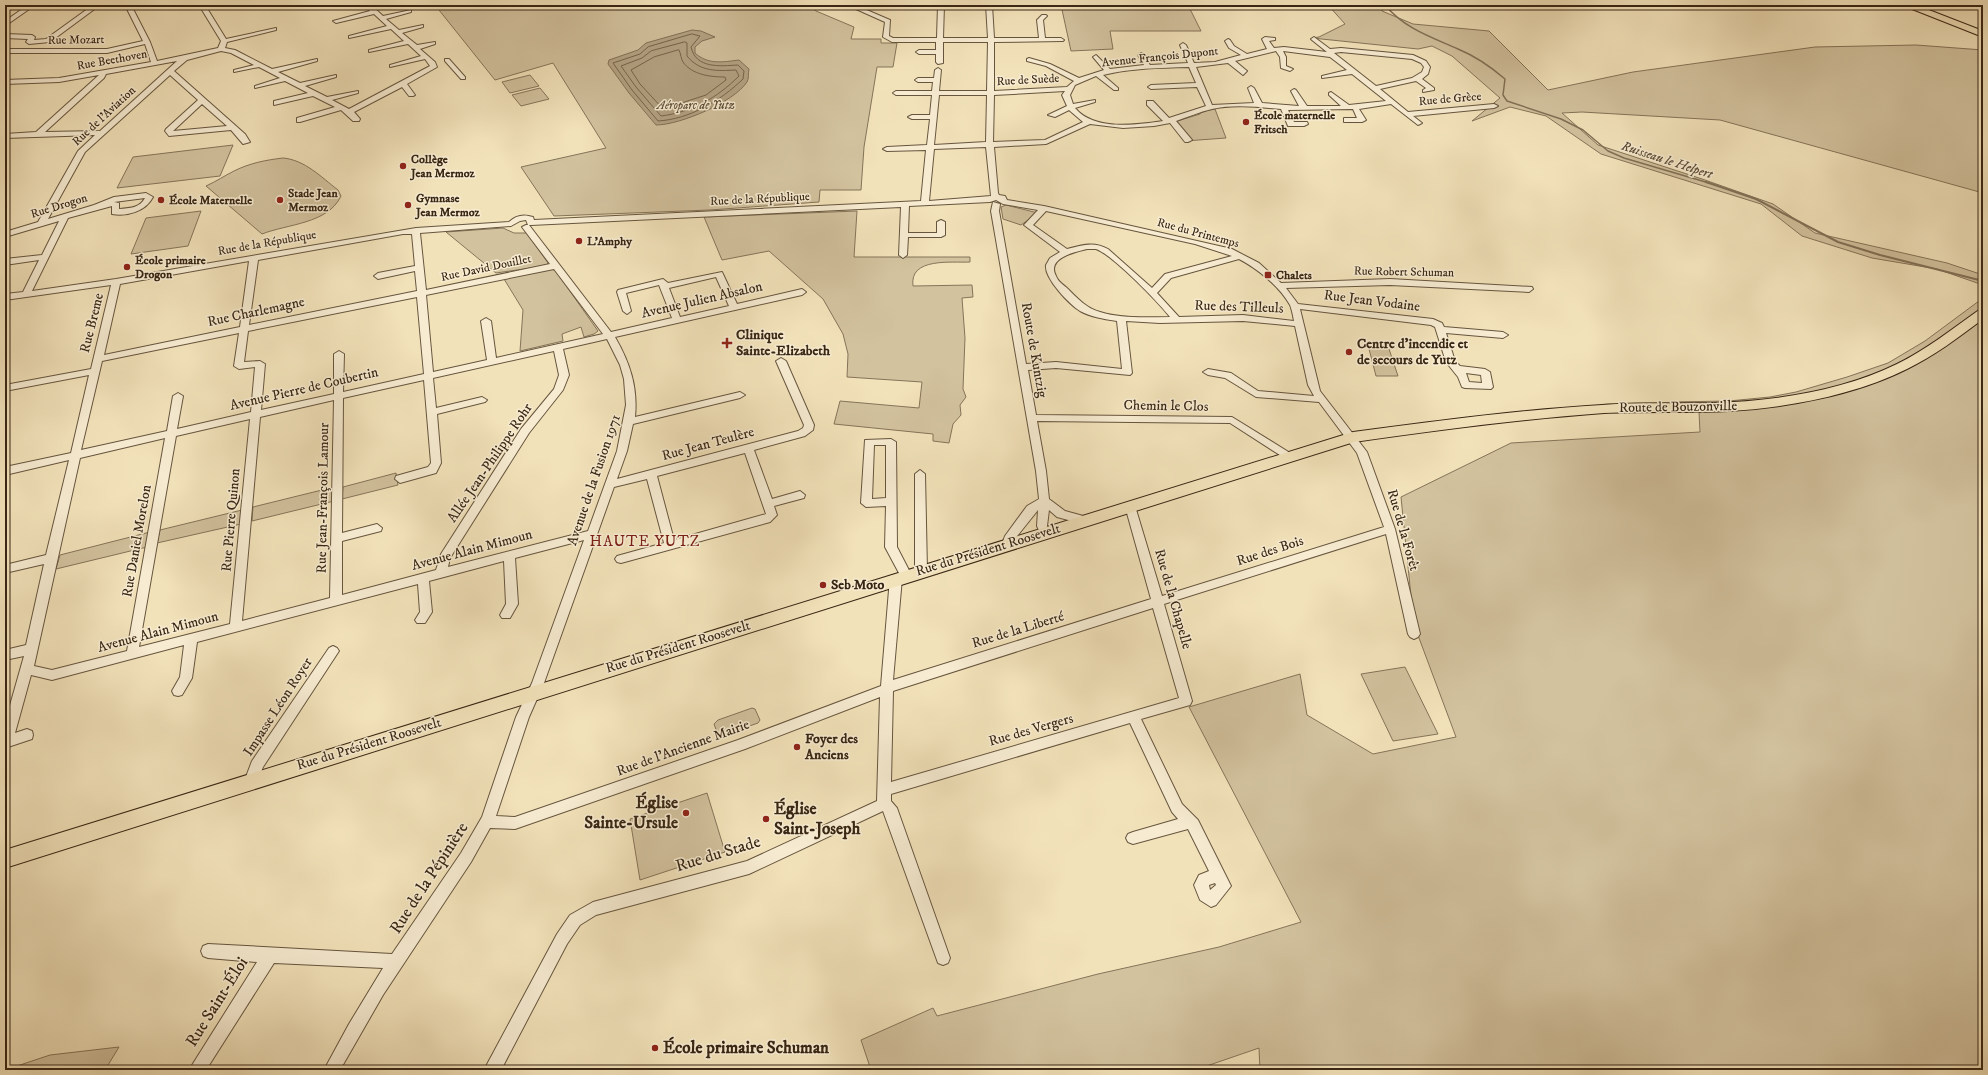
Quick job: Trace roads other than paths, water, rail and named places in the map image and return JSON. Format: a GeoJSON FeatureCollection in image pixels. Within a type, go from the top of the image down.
{"type":"FeatureCollection","features":[{"type":"Feature","properties":{"kind":"highway"},"geometry":{"type":"LineString","coordinates":[[1907,5],[1983,34]]}},
{"type":"Feature","properties":{"kind":"highway"},"geometry":{"type":"LineString","coordinates":[[1915,5],[1983,31]]}},
{"type":"Feature","properties":{"kind":"main road","name":"Route de Bouzonville"},"geometry":{"type":"LineString","coordinates":[[1352,437],[1541,413],[1606,408],[1748,405],[1808,396],[1868,380],[1901,366],[1938,344],[1983,312]]}},
{"type":"Feature","properties":{"kind":"main road","name":"Rue du Président Roosevelt"},"geometry":{"type":"LineString","coordinates":[[5,859],[901,577],[1352,437]]}},
{"type":"Feature","properties":{"kind":"street"},"geometry":{"type":"LineString","coordinates":[[5,24],[32,5]]}},
{"type":"Feature","properties":{"kind":"street"},"geometry":{"type":"LineString","coordinates":[[29,42],[48,41],[96,5]]}},
{"type":"Feature","properties":{"kind":"street"},"geometry":{"type":"LineString","coordinates":[[128,5],[147,42],[155,64]]}},
{"type":"Feature","properties":{"kind":"street"},"geometry":{"type":"LineString","coordinates":[[202,5],[224,41]]}},
{"type":"Feature","properties":{"kind":"street"},"geometry":{"type":"LineString","coordinates":[[367,5],[433,64],[434,67]]}},
{"type":"Feature","properties":{"kind":"street"},"geometry":{"type":"LineString","coordinates":[[850,5],[888,21],[886,37],[889,40],[1061,40]]}},
{"type":"Feature","properties":{"kind":"street"},"geometry":{"type":"LineString","coordinates":[[925,203],[936,80],[939,66],[941,5]]}},
{"type":"Feature","properties":{"kind":"street","name":"Route de Kuntzig"},"geometry":{"type":"LineString","coordinates":[[989,5],[992,40],[989,93],[989,145],[996,201],[995,211],[1048,504],[1061,527]]}},
{"type":"Feature","properties":{"kind":"street"},"geometry":{"type":"LineString","coordinates":[[381,18],[409,11]]}},
{"type":"Feature","properties":{"kind":"street"},"geometry":{"type":"LineString","coordinates":[[336,22],[375,12]]}},
{"type":"Feature","properties":{"kind":"street"},"geometry":{"type":"LineString","coordinates":[[1042,40],[1040,20],[1044,16]]}},
{"type":"Feature","properties":{"kind":"street"},"geometry":{"type":"LineString","coordinates":[[351,37],[391,26]]}},
{"type":"Feature","properties":{"kind":"street"},"geometry":{"type":"LineString","coordinates":[[398,32],[421,26]]}},
{"type":"Feature","properties":{"kind":"street"},"geometry":{"type":"LineString","coordinates":[[224,41],[274,29]]}},
{"type":"Feature","properties":{"kind":"street"},"geometry":{"type":"LineString","coordinates":[[5,36],[32,37],[29,42],[17,51]]}},
{"type":"Feature","properties":{"kind":"street"},"geometry":{"type":"LineString","coordinates":[[1272,39],[1265,39],[1283,57],[1283,67],[1290,69]]}},
{"type":"Feature","properties":{"kind":"street"},"geometry":{"type":"LineString","coordinates":[[1314,39],[1330,53],[1341,50],[1420,59],[1424,62],[1427,70],[1417,79],[1375,88]]}},
{"type":"Feature","properties":{"kind":"street"},"geometry":{"type":"LineString","coordinates":[[224,41],[221,49],[233,51],[273,71],[312,94],[349,112],[356,119]]}},
{"type":"Feature","properties":{"kind":"street"},"geometry":{"type":"LineString","coordinates":[[1228,41],[1231,47],[1245,56]]}},
{"type":"Feature","properties":{"kind":"street","name":"Rue Mozart"},"geometry":{"type":"LineString","coordinates":[[5,51],[107,51],[147,42]]}},
{"type":"Feature","properties":{"kind":"street"},"geometry":{"type":"LineString","coordinates":[[371,51],[408,42]]}},
{"type":"Feature","properties":{"kind":"street"},"geometry":{"type":"LineString","coordinates":[[415,48],[433,43]]}},
{"type":"Feature","properties":{"kind":"street"},"geometry":{"type":"LineString","coordinates":[[1183,45],[1209,106]]}},
{"type":"Feature","properties":{"kind":"street","name":"Rue Beethoven"},"geometry":{"type":"LineString","coordinates":[[5,82],[59,80],[155,64],[221,49]]}},
{"type":"Feature","properties":{"kind":"street","name":"Avenue François Dupont"},"geometry":{"type":"LineString","coordinates":[[1067,89],[1077,80],[1109,72],[1148,67],[1215,64],[1274,49],[1300,50],[1330,53],[1355,71],[1418,123]]}},
{"type":"Feature","properties":{"kind":"street"},"geometry":{"type":"LineString","coordinates":[[919,52],[940,52]]}},
{"type":"Feature","properties":{"kind":"street"},"geometry":{"type":"LineString","coordinates":[[1141,55],[1148,67]]}},
{"type":"Feature","properties":{"kind":"street"},"geometry":{"type":"LineString","coordinates":[[349,112],[454,56]]}},
{"type":"Feature","properties":{"kind":"street"},"geometry":{"type":"LineString","coordinates":[[1096,57],[1109,72]]}},
{"type":"Feature","properties":{"kind":"street","name":"Rue de l'Aviation"},"geometry":{"type":"LineString","coordinates":[[41,224],[82,151],[185,58]]}},
{"type":"Feature","properties":{"kind":"street"},"geometry":{"type":"LineString","coordinates":[[392,66],[425,58]]}},
{"type":"Feature","properties":{"kind":"street"},"geometry":{"type":"LineString","coordinates":[[273,71],[315,60]]}},
{"type":"Feature","properties":{"kind":"street"},"geometry":{"type":"LineString","coordinates":[[447,60],[462,78]]}},
{"type":"Feature","properties":{"kind":"street"},"geometry":{"type":"LineString","coordinates":[[1029,60],[1048,65],[1077,80]]}},
{"type":"Feature","properties":{"kind":"street"},"geometry":{"type":"LineString","coordinates":[[1228,60],[1242,69],[1244,71],[1243,73]]}},
{"type":"Feature","properties":{"kind":"street"},"geometry":{"type":"LineString","coordinates":[[236,71],[260,65]]}},
{"type":"Feature","properties":{"kind":"street"},"geometry":{"type":"LineString","coordinates":[[170,71],[233,128],[246,142]]}},
{"type":"Feature","properties":{"kind":"street"},"geometry":{"type":"LineString","coordinates":[[1324,77],[1355,71]]}},
{"type":"Feature","properties":{"kind":"street"},"geometry":{"type":"LineString","coordinates":[[38,134],[102,77],[103,73]]}},
{"type":"Feature","properties":{"kind":"street"},"geometry":{"type":"LineString","coordinates":[[1098,74],[1116,90]]}},
{"type":"Feature","properties":{"kind":"street"},"geometry":{"type":"LineString","coordinates":[[298,86],[334,76]]}},
{"type":"Feature","properties":{"kind":"street"},"geometry":{"type":"LineString","coordinates":[[257,87],[286,79]]}},
{"type":"Feature","properties":{"kind":"street"},"geometry":{"type":"LineString","coordinates":[[1417,79],[1432,89],[1425,91]]}},
{"type":"Feature","properties":{"kind":"street"},"geometry":{"type":"LineString","coordinates":[[918,80],[936,80]]}},
{"type":"Feature","properties":{"kind":"street"},"geometry":{"type":"LineString","coordinates":[[403,84],[411,94]]}},
{"type":"Feature","properties":{"kind":"street"},"geometry":{"type":"LineString","coordinates":[[1151,87],[1199,85]]}},
{"type":"Feature","properties":{"kind":"street"},"geometry":{"type":"LineString","coordinates":[[1251,88],[1259,105]]}},
{"type":"Feature","properties":{"kind":"street"},"geometry":{"type":"LineString","coordinates":[[1067,89],[1066,96],[1071,107],[1078,116],[1089,122],[1110,125],[1169,121],[1209,106],[1259,105],[1304,108],[1352,108],[1392,102]]}},
{"type":"Feature","properties":{"kind":"street","name":"Rue de Suède"},"geometry":{"type":"LineString","coordinates":[[896,93],[989,93],[1067,89]]}},
{"type":"Feature","properties":{"kind":"street"},"geometry":{"type":"LineString","coordinates":[[1294,91],[1304,108]]}},
{"type":"Feature","properties":{"kind":"street"},"geometry":{"type":"LineString","coordinates":[[325,100],[356,92]]}},
{"type":"Feature","properties":{"kind":"street"},"geometry":{"type":"LineString","coordinates":[[277,103],[312,94]]}},
{"type":"Feature","properties":{"kind":"street"},"geometry":{"type":"LineString","coordinates":[[1331,94],[1352,108],[1362,120],[1348,120]]}},
{"type":"Feature","properties":{"kind":"street"},"geometry":{"type":"LineString","coordinates":[[202,100],[169,131],[172,134],[233,128]]}},
{"type":"Feature","properties":{"kind":"street"},"geometry":{"type":"LineString","coordinates":[[1052,115],[1071,107],[1093,101]]}},
{"type":"Feature","properties":{"kind":"street"},"geometry":{"type":"LineString","coordinates":[[1150,103],[1188,140]]}},
{"type":"Feature","properties":{"kind":"street","name":"Rue de Grèce"},"geometry":{"type":"LineString","coordinates":[[1407,114],[1494,106]]}},
{"type":"Feature","properties":{"kind":"street"},"geometry":{"type":"LineString","coordinates":[[1283,107],[1291,124],[1304,124]]}},
{"type":"Feature","properties":{"kind":"street"},"geometry":{"type":"LineString","coordinates":[[300,120],[341,108]]}},
{"type":"Feature","properties":{"kind":"street"},"geometry":{"type":"LineString","coordinates":[[1117,116],[1121,125]]}},
{"type":"Feature","properties":{"kind":"street"},"geometry":{"type":"LineString","coordinates":[[912,117],[933,117]]}},
{"type":"Feature","properties":{"kind":"street"},"geometry":{"type":"LineString","coordinates":[[887,149],[1046,142],[1089,122]]}},
{"type":"Feature","properties":{"kind":"street"},"geometry":{"type":"LineString","coordinates":[[1149,123],[1153,133]]}},
{"type":"Feature","properties":{"kind":"street"},"geometry":{"type":"LineString","coordinates":[[1110,125],[1111,135]]}},
{"type":"Feature","properties":{"kind":"street"},"geometry":{"type":"LineString","coordinates":[[5,136],[102,133]]}},
{"type":"Feature","properties":{"kind":"street","name":"Rue Drogon"},"geometry":{"type":"LineString","coordinates":[[5,235],[97,207],[112,204],[116,205],[115,212],[140,208],[146,205],[149,196],[146,195],[114,199],[97,207]]}},
{"type":"Feature","properties":{"kind":"street","name":"Rue de la République"},"geometry":{"type":"LineString","coordinates":[[5,297],[116,282],[370,236],[416,230],[511,224],[511,226],[517,229],[529,225],[904,204],[996,201]]}},
{"type":"Feature","properties":{"kind":"street","name":"Rue du Printemps"},"geometry":{"type":"LineString","coordinates":[[996,201],[1044,208],[1196,242],[1229,251],[1256,265],[1279,286],[1295,306],[1313,385],[1320,399],[1352,437]]}},
{"type":"Feature","properties":{"kind":"street"},"geometry":{"type":"LineString","coordinates":[[903,255],[904,204]]}},
{"type":"Feature","properties":{"kind":"street"},"geometry":{"type":"LineString","coordinates":[[1044,208],[1028,225],[1066,252]]}},
{"type":"Feature","properties":{"kind":"street"},"geometry":{"type":"LineString","coordinates":[[26,294],[65,217]]}},
{"type":"Feature","properties":{"kind":"street"},"geometry":{"type":"LineString","coordinates":[[904,235],[941,235],[941,222]]}},
{"type":"Feature","properties":{"kind":"street","name":"Avenue de la Fusion 1971"},"geometry":{"type":"LineString","coordinates":[[529,225],[555,266],[609,335],[626,366],[632,401],[630,422],[622,451],[538,683],[533,693]]}},
{"type":"Feature","properties":{"kind":"street"},"geometry":{"type":"LineString","coordinates":[[400,479],[428,472],[435,467],[432,412],[416,230]]}},
{"type":"Feature","properties":{"kind":"street","name":"Rue des Tilleuls"},"geometry":{"type":"LineString","coordinates":[[1176,319],[1152,293],[1105,250],[1089,246],[1066,252],[1055,259],[1051,264],[1050,270],[1054,281],[1084,309],[1091,312],[1121,319],[1176,319],[1243,318],[1300,324]]}},
{"type":"Feature","properties":{"kind":"street"},"geometry":{"type":"LineString","coordinates":[[1152,293],[1168,276],[1241,256]]}},
{"type":"Feature","properties":{"kind":"street"},"geometry":{"type":"LineString","coordinates":[[5,262],[45,257]]}},
{"type":"Feature","properties":{"kind":"street"},"geometry":{"type":"LineString","coordinates":[[244,329],[254,258]]}},
{"type":"Feature","properties":{"kind":"street","name":"Rue David Douillet"},"geometry":{"type":"LineString","coordinates":[[421,293],[555,266]]}},
{"type":"Feature","properties":{"kind":"street"},"geometry":{"type":"LineString","coordinates":[[378,276],[419,268]]}},
{"type":"Feature","properties":{"kind":"street"},"geometry":{"type":"LineString","coordinates":[[664,286],[719,274],[734,307]]}},
{"type":"Feature","properties":{"kind":"street","name":"Rue Breme"},"geometry":{"type":"LineString","coordinates":[[94,371],[116,282]]}},
{"type":"Feature","properties":{"kind":"street"},"geometry":{"type":"LineString","coordinates":[[627,311],[621,292],[663,282],[677,320]]}},
{"type":"Feature","properties":{"kind":"street","name":"Rue Robert Schuman"},"geometry":{"type":"LineString","coordinates":[[1279,286],[1390,282],[1529,289]]}},
{"type":"Feature","properties":{"kind":"street","name":"Avenue Julien Absalon"},"geometry":{"type":"LineString","coordinates":[[609,335],[802,292]]}},
{"type":"Feature","properties":{"kind":"street","name":"Rue Charlemagne"},"geometry":{"type":"LineString","coordinates":[[97,359],[421,293]]}},
{"type":"Feature","properties":{"kind":"street","name":"Rue Jean Vodaine"},"geometry":{"type":"LineString","coordinates":[[1295,306],[1433,322],[1439,325],[1442,330],[1503,335]]}},
{"type":"Feature","properties":{"kind":"street"},"geometry":{"type":"LineString","coordinates":[[1022,367],[1056,365],[1127,373],[1121,319]]}},
{"type":"Feature","properties":{"kind":"street"},"geometry":{"type":"LineString","coordinates":[[486,321],[492,362]]}},
{"type":"Feature","properties":{"kind":"street","name":"Rue Pierre Quinon"},"geometry":{"type":"LineString","coordinates":[[236,627],[260,364],[239,366],[244,329]]}},
{"type":"Feature","properties":{"kind":"street"},"geometry":{"type":"LineString","coordinates":[[1442,330],[1451,362],[1458,369]]}},
{"type":"Feature","properties":{"kind":"street","name":"Avenue Pierre de Coubertin"},"geometry":{"type":"LineString","coordinates":[[5,471],[609,335]]}},
{"type":"Feature","properties":{"kind":"street","name":"Allée Jean-Philippe Rohr"},"geometry":{"type":"LineString","coordinates":[[441,573],[445,557],[517,443],[559,389],[564,375],[558,347]]}},
{"type":"Feature","properties":{"kind":"street","name":"Rue Jean-François Lamour"},"geometry":{"type":"LineString","coordinates":[[336,601],[339,354]]}},
{"type":"Feature","properties":{"kind":"street","name":"Rue Jean Teulère"},"geometry":{"type":"LineString","coordinates":[[609,485],[801,434],[808,430],[809,425],[781,361]]}},
{"type":"Feature","properties":{"kind":"street"},"geometry":{"type":"LineString","coordinates":[[5,388],[94,371],[27,669],[6,742]]}},
{"type":"Feature","properties":{"kind":"street"},"geometry":{"type":"LineString","coordinates":[[1208,372],[1228,375],[1256,394],[1320,399]]}},
{"type":"Feature","properties":{"kind":"street"},"geometry":{"type":"LineString","coordinates":[[630,422],[740,395]]}},
{"type":"Feature","properties":{"kind":"street","name":"Rue Daniel Morelon"},"geometry":{"type":"LineString","coordinates":[[132,654],[178,396]]}},
{"type":"Feature","properties":{"kind":"street"},"geometry":{"type":"LineString","coordinates":[[432,412],[482,400]]}},
{"type":"Feature","properties":{"kind":"street","name":"Chemin le Clos"},"geometry":{"type":"LineString","coordinates":[[1032,418],[1232,420],[1290,456]]}},
{"type":"Feature","properties":{"kind":"street","name":"Rue de la Forêt"},"geometry":{"type":"LineString","coordinates":[[1352,437],[1362,452],[1390,529],[1414,634]]}},
{"type":"Feature","properties":{"kind":"street"},"geometry":{"type":"LineString","coordinates":[[891,502],[866,503],[869,442],[891,442],[891,502],[890,547],[901,577],[886,688],[884,797],[890,808],[943,958]]}},
{"type":"Feature","properties":{"kind":"street"},"geometry":{"type":"LineString","coordinates":[[621,559],[766,519],[772,515],[748,448]]}},
{"type":"Feature","properties":{"kind":"street"},"geometry":{"type":"LineString","coordinates":[[651,474],[670,546]]}},
{"type":"Feature","properties":{"kind":"street"},"geometry":{"type":"LineString","coordinates":[[920,474],[921,571]]}},
{"type":"Feature","properties":{"kind":"street"},"geometry":{"type":"LineString","coordinates":[[768,504],[800,495]]}},
{"type":"Feature","properties":{"kind":"street"},"geometry":{"type":"LineString","coordinates":[[1008,544],[1009,539],[1031,510],[1048,504],[1061,514],[1083,520]]}},
{"type":"Feature","properties":{"kind":"street","name":"Route de Kuntzig"},"geometry":{"type":"LineString","coordinates":[[1045,532],[1042,526],[1048,504]]}},
{"type":"Feature","properties":{"kind":"street","name":"Rue de la Chapelle"},"geometry":{"type":"LineString","coordinates":[[1130,506],[1186,701]]}},
{"type":"Feature","properties":{"kind":"street"},"geometry":{"type":"LineString","coordinates":[[336,538],[377,528]]}},
{"type":"Feature","properties":{"kind":"street","name":"Rue des Bois"},"geometry":{"type":"LineString","coordinates":[[1158,602],[1390,529]]}},
{"type":"Feature","properties":{"kind":"street","name":"Avenue Alain Mimoun"},"geometry":{"type":"LineString","coordinates":[[27,669],[52,675],[592,534]]}},
{"type":"Feature","properties":{"kind":"street"},"geometry":{"type":"LineString","coordinates":[[506,615],[512,604],[509,555]]}},
{"type":"Feature","properties":{"kind":"street"},"geometry":{"type":"LineString","coordinates":[[5,569],[51,558]]}},
{"type":"Feature","properties":{"kind":"street"},"geometry":{"type":"LineString","coordinates":[[421,620],[426,612],[423,578]]}},
{"type":"Feature","properties":{"kind":"street","name":"Rue de la Liberté"},"geometry":{"type":"LineString","coordinates":[[886,688],[1158,602]]}},
{"type":"Feature","properties":{"kind":"street"},"geometry":{"type":"LineString","coordinates":[[178,691],[186,678],[191,639]]}},
{"type":"Feature","properties":{"kind":"street"},"geometry":{"type":"LineString","coordinates":[[5,655],[31,649]]}},
{"type":"Feature","properties":{"kind":"street","name":"Impasse Léon Royer"},"geometry":{"type":"LineString","coordinates":[[251,782],[257,765],[332,651]]}},
{"type":"Feature","properties":{"kind":"street","name":"Rue de l'Ancienne Mairie"},"geometry":{"type":"LineString","coordinates":[[486,822],[515,823],[530,818],[740,745],[878,693],[886,688]]}},
{"type":"Feature","properties":{"kind":"street","name":"Rue de la Pépinière"},"geometry":{"type":"LineString","coordinates":[[332,1070],[350,1035],[395,962],[470,851],[486,822],[533,693]]}},
{"type":"Feature","properties":{"kind":"street","name":"Rue des Vergers"},"geometry":{"type":"LineString","coordinates":[[884,797],[1186,701]]}},
{"type":"Feature","properties":{"kind":"street"},"geometry":{"type":"LineString","coordinates":[[1134,717],[1177,808],[1190,822],[1218,875]]}},
{"type":"Feature","properties":{"kind":"street"},"geometry":{"type":"LineString","coordinates":[[6,742],[27,735]]}},
{"type":"Feature","properties":{"kind":"street","name":"Rue du Stade"},"geometry":{"type":"LineString","coordinates":[[492,1070],[562,939],[575,920],[593,909],[749,867],[884,797]]}},
{"type":"Feature","properties":{"kind":"street"},"geometry":{"type":"LineString","coordinates":[[1133,838],[1190,822]]}},
{"type":"Feature","properties":{"kind":"street","name":"Rue Saint-Éloi"},"geometry":{"type":"LineString","coordinates":[[208,950],[395,962]]}},
{"type":"Feature","properties":{"kind":"street","name":"Rue Saint-Éloi"},"geometry":{"type":"LineString","coordinates":[[197,1070],[270,955]]}},
{"type":"Feature","properties":{"kind":"water"},"geometry":{"type":"Polygon","coordinates":[[[692,30],[701,31],[715,37],[702,41],[695,47],[695,53],[700,57],[716,62],[739,60],[749,69],[748,81],[731,97],[706,111],[679,121],[656,125],[629,93],[608,64],[609,60],[638,50],[646,43],[692,30]]]}},
{"type":"Feature","properties":{"kind":"waterway","name":"Ruisseau le Helpert"},"geometry":{"type":"LineString","coordinates":[[1385,5],[1401,20],[1419,32],[1471,55],[1500,75],[1505,79],[1503,95],[1507,101],[1561,119],[1583,130],[1608,151],[1624,158],[1709,183]]}},
{"type":"Feature","properties":{"kind":"waterway","name":"Ruisseau le Helpert"},"geometry":{"type":"LineString","coordinates":[[1709,183],[1756,199],[1838,242],[1880,255],[1983,281]]}},
{"type":"Feature","properties":{"kind":"place","name":"École maternelle Fritsch"},"geometry":{"type":"Point","coordinates":[1246,122]}},
{"type":"Feature","properties":{"kind":"place","name":"Collège Jean Mermoz"},"geometry":{"type":"Point","coordinates":[403,166]}},
{"type":"Feature","properties":{"kind":"place","name":"École Maternelle"},"geometry":{"type":"Point","coordinates":[161,200]}},
{"type":"Feature","properties":{"kind":"place","name":"Stade Jean Mermoz"},"geometry":{"type":"Point","coordinates":[280,200]}},
{"type":"Feature","properties":{"kind":"place","name":"Gymnase Jean Mermoz"},"geometry":{"type":"Point","coordinates":[408,205]}},
{"type":"Feature","properties":{"kind":"place","name":"L'Amphy"},"geometry":{"type":"Point","coordinates":[579,241]}},
{"type":"Feature","properties":{"kind":"place","name":"École primaire Drogon"},"geometry":{"type":"Point","coordinates":[127,267]}},
{"type":"Feature","properties":{"kind":"place","name":"Chalets"},"geometry":{"type":"Point","coordinates":[1268,275]}},
{"type":"Feature","properties":{"kind":"place","name":"Clinique Sainte-Elizabeth"},"geometry":{"type":"Point","coordinates":[727,343]}},
{"type":"Feature","properties":{"kind":"place","name":"Centre d’incendie et de secours de Yutz"},"geometry":{"type":"Point","coordinates":[1349,352]}},
{"type":"Feature","properties":{"kind":"place","name":"Seb Moto"},"geometry":{"type":"Point","coordinates":[823,585]}},
{"type":"Feature","properties":{"kind":"place","name":"Foyer des Anciens"},"geometry":{"type":"Point","coordinates":[797,747]}},
{"type":"Feature","properties":{"kind":"place","name":"Église Sainte-Ursule"},"geometry":{"type":"Point","coordinates":[686,813]}},
{"type":"Feature","properties":{"kind":"place","name":"Église Saint-Joseph"},"geometry":{"type":"Point","coordinates":[766,819]}},
{"type":"Feature","properties":{"kind":"place","name":"École primaire Schuman"},"geometry":{"type":"Point","coordinates":[655,1048]}},
{"type":"Feature","properties":{"kind":"district","name":"HAUTE YUTZ"},"geometry":{"type":"Point","coordinates":[645,541]}},
{"type":"Feature","properties":{"kind":"park label","name":"Aéroparc de Yutz"},"geometry":{"type":"Point","coordinates":[696,105]}}]}
